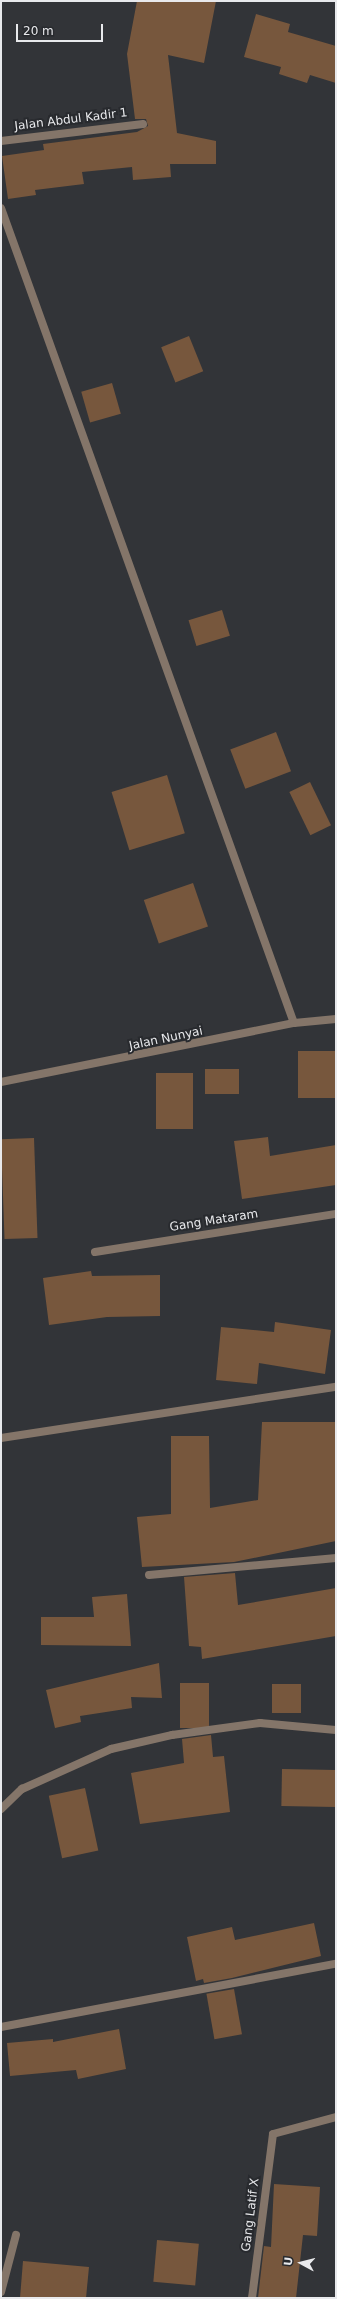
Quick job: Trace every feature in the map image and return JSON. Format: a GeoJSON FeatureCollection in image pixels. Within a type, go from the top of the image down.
{"type":"FeatureCollection","features":[{"type":"Feature","properties":{"kind":"street","name":"Jalan Abdul Kadir 1"},"geometry":{"type":"LineString","coordinates":[[1,141],[143,124]]}},
{"type":"Feature","properties":{"kind":"street"},"geometry":{"type":"LineString","coordinates":[[1,208],[294,1023]]}},
{"type":"Feature","properties":{"kind":"street","name":"Jalan Nunyai"},"geometry":{"type":"LineString","coordinates":[[1,1082],[294,1023],[336,1019]]}},
{"type":"Feature","properties":{"kind":"street","name":"Gang Mataram"},"geometry":{"type":"LineString","coordinates":[[95,1252],[336,1214]]}},
{"type":"Feature","properties":{"kind":"street"},"geometry":{"type":"LineString","coordinates":[[1,1438],[336,1387]]}},
{"type":"Feature","properties":{"kind":"street"},"geometry":{"type":"LineString","coordinates":[[149,1575],[336,1558]]}},
{"type":"Feature","properties":{"kind":"street"},"geometry":{"type":"LineString","coordinates":[[1,1809],[22,1789],[62,1768],[119,1747],[172,1735],[260,1723],[336,1730]]}},
{"type":"Feature","properties":{"kind":"street"},"geometry":{"type":"LineString","coordinates":[[1,2026],[336,1964]]}},
{"type":"Feature","properties":{"kind":"street","name":"Gang Latif X"},"geometry":{"type":"LineString","coordinates":[[252,2298],[273,2134],[336,2117]]}},
{"type":"Feature","properties":{"kind":"street"},"geometry":{"type":"LineString","coordinates":[[1,2292],[16,2235]]}},
{"type":"Feature","properties":{"kind":"building"},"geometry":{"type":"Polygon","coordinates":[[[137,1],[216,1],[204,63],[168,55],[177,133],[216,141],[216,164],[170,164],[171,177],[133,180],[132,167],[82,172],[84,184],[35,190],[36,195],[8,199],[2,156],[44,150],[43,144],[137,132],[148,126],[146,119],[135,119],[127,54],[137,1]]]}},
{"type":"Feature","properties":{"kind":"building"},"geometry":{"type":"Polygon","coordinates":[[[256,14],[290,24],[288,32],[336,46],[336,83],[310,75],[307,83],[279,74],[281,67],[244,57],[256,14]]]}},
{"type":"Feature","properties":{"kind":"building"},"geometry":{"type":"Polygon","coordinates":[[[189,336],[203,371],[175,382],[161,347],[189,336]]]}},
{"type":"Feature","properties":{"kind":"building"},"geometry":{"type":"Polygon","coordinates":[[[112,383],[121,414],[90,423],[81,392],[112,383]]]}},
{"type":"Feature","properties":{"kind":"building"},"geometry":{"type":"Polygon","coordinates":[[[222,610],[230,636],[196,646],[189,620],[222,610]]]}},
{"type":"Feature","properties":{"kind":"building"},"geometry":{"type":"Polygon","coordinates":[[[276,732],[291,771],[245,789],[230,750],[276,732]]]}},
{"type":"Feature","properties":{"kind":"building"},"geometry":{"type":"Polygon","coordinates":[[[167,775],[185,833],[129,850],[112,792],[167,775]]]}},
{"type":"Feature","properties":{"kind":"building"},"geometry":{"type":"Polygon","coordinates":[[[310,782],[331,825],[310,835],[289,792],[310,782]]]}},
{"type":"Feature","properties":{"kind":"building"},"geometry":{"type":"Polygon","coordinates":[[[193,883],[208,926],[159,943],[144,900],[193,883]]]}},
{"type":"Feature","properties":{"kind":"building"},"geometry":{"type":"Polygon","coordinates":[[[298,1051],[336,1051],[336,1098],[298,1098],[298,1051]]]}},
{"type":"Feature","properties":{"kind":"building"},"geometry":{"type":"Polygon","coordinates":[[[205,1069],[239,1069],[239,1094],[205,1094],[205,1069]]]}},
{"type":"Feature","properties":{"kind":"building"},"geometry":{"type":"Polygon","coordinates":[[[156,1073],[193,1073],[193,1129],[156,1129],[156,1073]]]}},
{"type":"Feature","properties":{"kind":"building"},"geometry":{"type":"Polygon","coordinates":[[[268,1137],[270,1156],[336,1145],[336,1185],[242,1199],[234,1141],[268,1137]]]}},
{"type":"Feature","properties":{"kind":"building"},"geometry":{"type":"Polygon","coordinates":[[[34,1138],[37,1238],[5,1239],[1,1139],[34,1138]]]}},
{"type":"Feature","properties":{"kind":"building"},"geometry":{"type":"Polygon","coordinates":[[[91,1271],[92,1276],[160,1275],[160,1316],[107,1317],[49,1325],[43,1278],[91,1271]]]}},
{"type":"Feature","properties":{"kind":"building"},"geometry":{"type":"Polygon","coordinates":[[[275,1322],[331,1330],[325,1374],[259,1363],[257,1384],[216,1380],[221,1327],[274,1332],[275,1322]]]}},
{"type":"Feature","properties":{"kind":"building"},"geometry":{"type":"Polygon","coordinates":[[[262,1422],[336,1422],[336,1541],[234,1562],[142,1567],[137,1517],[171,1514],[171,1436],[209,1436],[210,1508],[258,1500],[262,1422]]]}},
{"type":"Feature","properties":{"kind":"building"},"geometry":{"type":"Polygon","coordinates":[[[235,1573],[238,1605],[336,1588],[336,1636],[202,1659],[201,1647],[189,1646],[184,1577],[235,1573]]]}},
{"type":"Feature","properties":{"kind":"building"},"geometry":{"type":"Polygon","coordinates":[[[127,1594],[131,1646],[41,1645],[41,1617],[94,1617],[92,1597],[127,1594]]]}},
{"type":"Feature","properties":{"kind":"building"},"geometry":{"type":"Polygon","coordinates":[[[159,1663],[162,1698],[131,1697],[132,1708],[80,1716],[81,1722],[55,1728],[46,1690],[159,1663]]]}},
{"type":"Feature","properties":{"kind":"building"},"geometry":{"type":"Polygon","coordinates":[[[180,1683],[209,1683],[209,1728],[180,1728],[180,1683]]]}},
{"type":"Feature","properties":{"kind":"building"},"geometry":{"type":"Polygon","coordinates":[[[272,1684],[301,1684],[301,1713],[272,1713],[272,1684]]]}},
{"type":"Feature","properties":{"kind":"building"},"geometry":{"type":"Polygon","coordinates":[[[211,1735],[213,1757],[224,1756],[230,1812],[140,1824],[131,1773],[184,1763],[182,1739],[211,1735]]]}},
{"type":"Feature","properties":{"kind":"building"},"geometry":{"type":"Polygon","coordinates":[[[282,1769],[336,1770],[335,1807],[281,1806],[282,1769]]]}},
{"type":"Feature","properties":{"kind":"building"},"geometry":{"type":"Polygon","coordinates":[[[85,1788],[98,1851],[62,1858],[49,1796],[85,1788]]]}},
{"type":"Feature","properties":{"kind":"building"},"geometry":{"type":"Polygon","coordinates":[[[314,1923],[321,1956],[232,1978],[204,1983],[203,1979],[196,1981],[187,1937],[232,1927],[235,1940],[314,1923]]]}},
{"type":"Feature","properties":{"kind":"building"},"geometry":{"type":"Polygon","coordinates":[[[234,1989],[242,2034],[214,2039],[206,1994],[234,1989]]]}},
{"type":"Feature","properties":{"kind":"building"},"geometry":{"type":"Polygon","coordinates":[[[119,2029],[126,2069],[78,2079],[76,2070],[10,2076],[7,2043],[53,2039],[53,2042],[119,2029]]]}},
{"type":"Feature","properties":{"kind":"building"},"geometry":{"type":"Polygon","coordinates":[[[274,2184],[320,2187],[317,2236],[303,2235],[296,2298],[258,2298],[264,2246],[271,2247],[274,2184]]]}},
{"type":"Feature","properties":{"kind":"building"},"geometry":{"type":"Polygon","coordinates":[[[157,2240],[199,2244],[195,2286],[153,2282],[157,2240]]]}},
{"type":"Feature","properties":{"kind":"building"},"geometry":{"type":"Polygon","coordinates":[[[23,2261],[89,2267],[86,2298],[20,2298],[23,2261]]]}}]}
